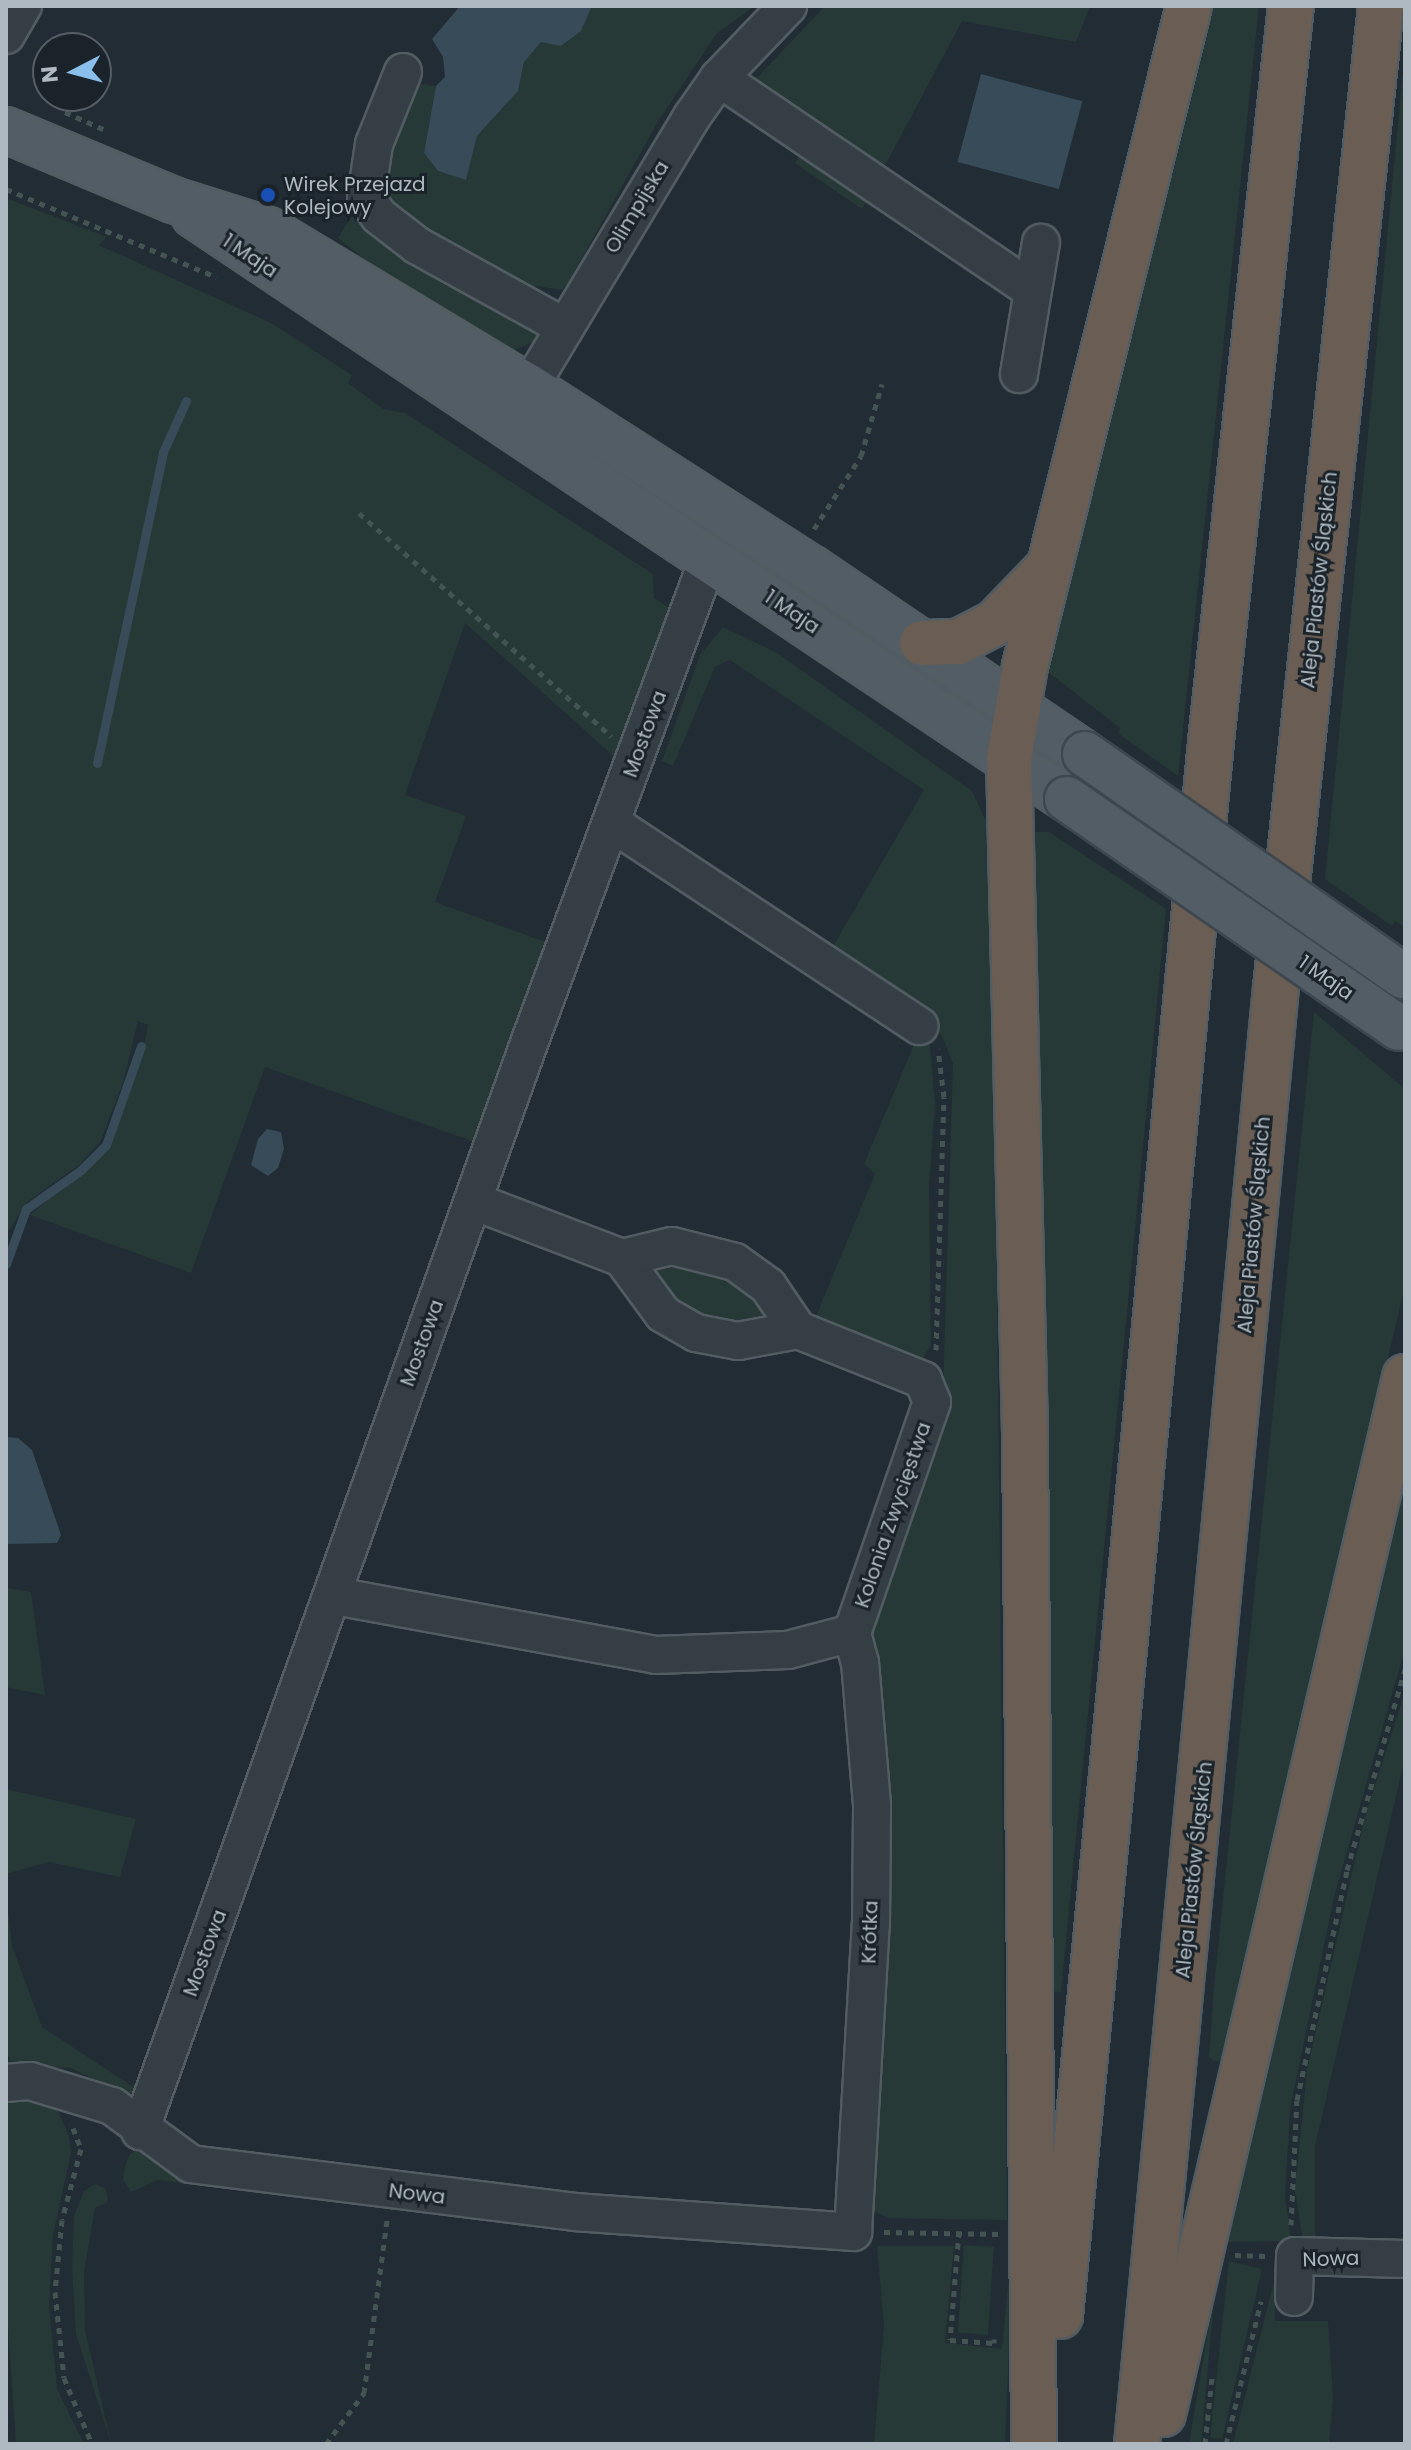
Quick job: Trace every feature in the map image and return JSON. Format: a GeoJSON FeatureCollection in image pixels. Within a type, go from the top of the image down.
{"type":"FeatureCollection","features":[{"type":"Feature","properties":{"kind":"highway"},"geometry":{"type":"LineString","coordinates":[[1034,2444],[1025,1418],[1009,759],[1016,706],[1189,6]]}},
{"type":"Feature","properties":{"kind":"highway"},"geometry":{"type":"LineString","coordinates":[[1048,2444],[1209,757],[1291,6]]}},
{"type":"Feature","properties":{"kind":"highway","name":"Aleja Piastów Śląskich"},"geometry":{"type":"LineString","coordinates":[[1137,2444],[1281,928],[1381,6]]}},
{"type":"Feature","properties":{"kind":"highway"},"geometry":{"type":"LineString","coordinates":[[922,643],[958,642],[995,623],[1050,565]]}},
{"type":"Feature","properties":{"kind":"highway"},"geometry":{"type":"LineString","coordinates":[[1157,2444],[1405,1377]]}},
{"type":"Feature","properties":{"kind":"main road","name":"1 Maja"},"geometry":{"type":"LineString","coordinates":[[6,130],[173,200],[244,253],[518,405],[922,643],[1404,976]]}},
{"type":"Feature","properties":{"kind":"main road","name":"1 Maja"},"geometry":{"type":"LineString","coordinates":[[518,405],[709,557],[1402,1030]]}},
{"type":"Feature","properties":{"kind":"street"},"geometry":{"type":"LineString","coordinates":[[6,35],[23,6]]}},
{"type":"Feature","properties":{"kind":"street","name":"Olimpijska"},"geometry":{"type":"LineString","coordinates":[[518,405],[719,78],[788,6]]}},
{"type":"Feature","properties":{"kind":"street"},"geometry":{"type":"LineString","coordinates":[[403,72],[374,144],[366,198],[379,216],[418,246],[565,327]]}},
{"type":"Feature","properties":{"kind":"street"},"geometry":{"type":"LineString","coordinates":[[719,78],[1032,290]]}},
{"type":"Feature","properties":{"kind":"street"},"geometry":{"type":"LineString","coordinates":[[1019,374],[1041,243]]}},
{"type":"Feature","properties":{"kind":"street","name":"Mostowa"},"geometry":{"type":"LineString","coordinates":[[140,2131],[335,1596],[473,1201],[709,557]]}},
{"type":"Feature","properties":{"kind":"street"},"geometry":{"type":"LineString","coordinates":[[613,824],[919,1026]]}},
{"type":"Feature","properties":{"kind":"street"},"geometry":{"type":"LineString","coordinates":[[473,1201],[622,1258],[663,1314],[696,1333],[738,1341],[798,1330]]}},
{"type":"Feature","properties":{"kind":"street"},"geometry":{"type":"LineString","coordinates":[[622,1258],[672,1246],[713,1253],[755,1273],[798,1330],[923,1380]]}},
{"type":"Feature","properties":{"kind":"street","name":"Kolonia Zwycięstwa"},"geometry":{"type":"LineString","coordinates":[[335,1596],[656,1655],[788,1650],[852,1633],[932,1402],[923,1380]]}},
{"type":"Feature","properties":{"kind":"street","name":"Krótka"},"geometry":{"type":"LineString","coordinates":[[852,1633],[860,1663],[872,1805],[871,1924],[853,2232]]}},
{"type":"Feature","properties":{"kind":"street","name":"Nowa"},"geometry":{"type":"LineString","coordinates":[[6,2083],[30,2081],[112,2106],[140,2131],[191,2164],[575,2212],[853,2232]]}},
{"type":"Feature","properties":{"kind":"street","name":"Nowa"},"geometry":{"type":"LineString","coordinates":[[1279,2292],[1283,2256],[1405,2259]]}},
{"type":"Feature","properties":{"kind":"path"},"geometry":{"type":"LineString","coordinates":[[6,189],[222,279]]}},
{"type":"Feature","properties":{"kind":"path"},"geometry":{"type":"LineString","coordinates":[[809,537],[861,456],[882,384]]}},
{"type":"Feature","properties":{"kind":"path"},"geometry":{"type":"LineString","coordinates":[[359,513],[636,758]]}},
{"type":"Feature","properties":{"kind":"path"},"geometry":{"type":"LineString","coordinates":[[919,1026],[934,1039],[944,1074],[937,1336],[935,1357],[923,1380]]}},
{"type":"Feature","properties":{"kind":"path"},"geometry":{"type":"LineString","coordinates":[[1229,2255],[1283,2256],[1297,2100],[1347,1870],[1395,1718],[1405,1669]]}},
{"type":"Feature","properties":{"kind":"path"},"geometry":{"type":"LineString","coordinates":[[54,2087],[81,2149],[58,2254],[59,2336],[64,2378],[92,2444]]}},
{"type":"Feature","properties":{"kind":"path"},"geometry":{"type":"LineString","coordinates":[[326,2444],[364,2393],[391,2191]]}},
{"type":"Feature","properties":{"kind":"path"},"geometry":{"type":"LineString","coordinates":[[959,2231],[950,2340],[994,2343],[995,2328]]}},
{"type":"Feature","properties":{"kind":"path"},"geometry":{"type":"LineString","coordinates":[[853,2232],[991,2233]]}},
{"type":"Feature","properties":{"kind":"path"},"geometry":{"type":"LineString","coordinates":[[1001,2250],[1002,2234]]}},
{"type":"Feature","properties":{"kind":"path"},"geometry":{"type":"LineString","coordinates":[[1226,2444],[1279,2292]]}},
{"type":"Feature","properties":{"kind":"green space"},"geometry":{"type":"Polygon","coordinates":[[[592,6],[755,6],[717,33],[659,120],[568,283],[562,290],[538,286],[525,291],[423,239],[382,192],[386,155],[414,83],[436,86],[424,153],[438,171],[466,180],[477,136],[518,91],[524,62],[541,41],[581,31],[592,6]]]}},
{"type":"Feature","properties":{"kind":"green space"},"geometry":{"type":"Polygon","coordinates":[[[825,6],[1090,6],[1076,42],[962,21],[862,209],[795,163],[817,124],[755,80],[825,6]]]}},
{"type":"Feature","properties":{"kind":"green space"},"geometry":{"type":"Polygon","coordinates":[[[1205,6],[1259,6],[1178,776],[1119,734],[1120,728],[1043,668],[1205,6]]]}},
{"type":"Feature","properties":{"kind":"green space"},"geometry":{"type":"Polygon","coordinates":[[[1405,52],[1405,927],[1395,921],[1392,926],[1325,879],[1405,52]]]}},
{"type":"Feature","properties":{"kind":"green space"},"geometry":{"type":"Polygon","coordinates":[[[6,198],[107,237],[99,245],[271,323],[352,375],[348,383],[383,409],[405,413],[653,574],[654,598],[671,609],[620,762],[465,623],[405,795],[466,816],[435,902],[551,944],[480,1144],[265,1067],[191,1273],[30,1215],[108,1150],[144,1047],[148,1025],[138,1021],[123,1083],[100,1142],[79,1165],[27,1202],[6,1235],[6,198]]]}},
{"type":"Feature","properties":{"kind":"green space"},"geometry":{"type":"Polygon","coordinates":[[[357,208],[539,333],[536,341],[514,350],[382,273],[338,238],[357,208]]]}},
{"type":"Feature","properties":{"kind":"green space"},"geometry":{"type":"Polygon","coordinates":[[[552,426],[954,689],[945,693],[558,437],[552,426]]]}},
{"type":"Feature","properties":{"kind":"green space"},"geometry":{"type":"Polygon","coordinates":[[[723,627],[777,653],[972,791],[992,834],[1007,2220],[889,2218],[869,2208],[869,1638],[943,1394],[953,1064],[942,1036],[923,1013],[832,948],[924,790],[730,660],[715,667],[673,766],[662,761],[700,655],[723,627]]]}},
{"type":"Feature","properties":{"kind":"green space"},"geometry":{"type":"Polygon","coordinates":[[[1029,832],[1049,832],[1166,909],[1061,1992],[1047,1991],[1029,832]]]}},
{"type":"Feature","properties":{"kind":"green space"},"geometry":{"type":"Polygon","coordinates":[[[1314,1012],[1405,1089],[1405,1285],[1224,2061],[1214,2061],[1209,2057],[1214,1987],[1314,1012]]]}},
{"type":"Feature","properties":{"kind":"green space"},"geometry":{"type":"Polygon","coordinates":[[[918,1035],[930,1046],[935,1105],[929,1186],[931,1345],[919,1365],[812,1326],[875,1174],[864,1164],[918,1035]]]}},
{"type":"Feature","properties":{"kind":"green space"},"geometry":{"type":"Polygon","coordinates":[[[649,1260],[727,1270],[780,1317],[745,1332],[666,1305],[649,1260]]]}},
{"type":"Feature","properties":{"kind":"green space"},"geometry":{"type":"Polygon","coordinates":[[[1405,1485],[1405,1649],[1334,1897],[1290,2109],[1285,2196],[1291,2241],[1221,2242],[1405,1485]]]}},
{"type":"Feature","properties":{"kind":"green space"},"geometry":{"type":"Polygon","coordinates":[[[6,1588],[31,1592],[45,1695],[6,1687],[6,1588]]]}},
{"type":"Feature","properties":{"kind":"green space"},"geometry":{"type":"Polygon","coordinates":[[[1405,1692],[1405,1757],[1315,2146],[1315,2242],[1303,2242],[1295,2189],[1307,2070],[1365,1817],[1405,1692]]]}},
{"type":"Feature","properties":{"kind":"green space"},"geometry":{"type":"Polygon","coordinates":[[[6,1789],[136,1819],[120,1877],[49,1862],[6,1874],[6,1789]]]}},
{"type":"Feature","properties":{"kind":"green space"},"geometry":{"type":"Polygon","coordinates":[[[6,1889],[12,1946],[42,2027],[144,2094],[122,2093],[71,2068],[15,2065],[10,2059],[6,2052],[6,1889]]]}},
{"type":"Feature","properties":{"kind":"green space"},"geometry":{"type":"Polygon","coordinates":[[[34,2099],[54,2102],[69,2136],[71,2153],[53,2235],[49,2306],[57,2389],[84,2444],[16,2444],[6,2297],[6,2102],[34,2099]]]}},
{"type":"Feature","properties":{"kind":"green space"},"geometry":{"type":"Polygon","coordinates":[[[141,2147],[289,2191],[291,2197],[158,2180],[131,2192],[123,2179],[125,2166],[130,2154],[141,2147]]]}},
{"type":"Feature","properties":{"kind":"green space"},"geometry":{"type":"Polygon","coordinates":[[[95,2184],[106,2189],[108,2202],[95,2208],[84,2271],[85,2330],[111,2443],[76,2334],[72,2267],[74,2216],[84,2191],[95,2184]]]}},
{"type":"Feature","properties":{"kind":"green space"},"geometry":{"type":"Polygon","coordinates":[[[1014,2224],[1005,2444],[874,2444],[884,2326],[877,2246],[954,2246],[945,2343],[1002,2349],[1014,2224]]]}},
{"type":"Feature","properties":{"kind":"green space"},"geometry":{"type":"Polygon","coordinates":[[[964,2245],[994,2247],[988,2335],[958,2333],[964,2245]]]}},
{"type":"Feature","properties":{"kind":"green space"},"geometry":{"type":"Polygon","coordinates":[[[1229,2261],[1262,2269],[1222,2439],[1210,2438],[1229,2261]]]}},
{"type":"Feature","properties":{"kind":"green space"},"geometry":{"type":"Polygon","coordinates":[[[1217,2266],[1201,2444],[1189,2444],[1210,2319],[1217,2266]]]}},
{"type":"Feature","properties":{"kind":"green space"},"geometry":{"type":"Polygon","coordinates":[[[1275,2278],[1275,2321],[1328,2321],[1333,2397],[1329,2444],[1233,2444],[1275,2278]]]}},
{"type":"Feature","properties":{"kind":"water"},"geometry":{"type":"Polygon","coordinates":[[[460,6],[592,6],[581,31],[561,46],[541,42],[524,62],[518,91],[477,136],[466,180],[438,171],[424,153],[436,86],[445,77],[443,57],[432,39],[460,6]]]}},
{"type":"Feature","properties":{"kind":"water"},"geometry":{"type":"Polygon","coordinates":[[[981,74],[1082,101],[1059,189],[957,162],[981,74]]]}},
{"type":"Feature","properties":{"kind":"water"},"geometry":{"type":"Polygon","coordinates":[[[267,1129],[281,1132],[284,1149],[278,1168],[268,1176],[251,1165],[258,1139],[267,1129]]]}},
{"type":"Feature","properties":{"kind":"water"},"geometry":{"type":"Polygon","coordinates":[[[6,1437],[18,1438],[32,1450],[61,1535],[57,1543],[6,1544],[6,1437]]]}},
{"type":"Feature","properties":{"kind":"waterway"},"geometry":{"type":"LineString","coordinates":[[97,763],[163,452],[186,401]]}},
{"type":"Feature","properties":{"kind":"waterway"},"geometry":{"type":"LineString","coordinates":[[6,1264],[26,1209],[81,1170],[106,1145],[141,1046]]}},
{"type":"Feature","properties":{"kind":"place","name":"Wirek Przejazd Kolejowy"},"geometry":{"type":"Point","coordinates":[268,195]}}]}
